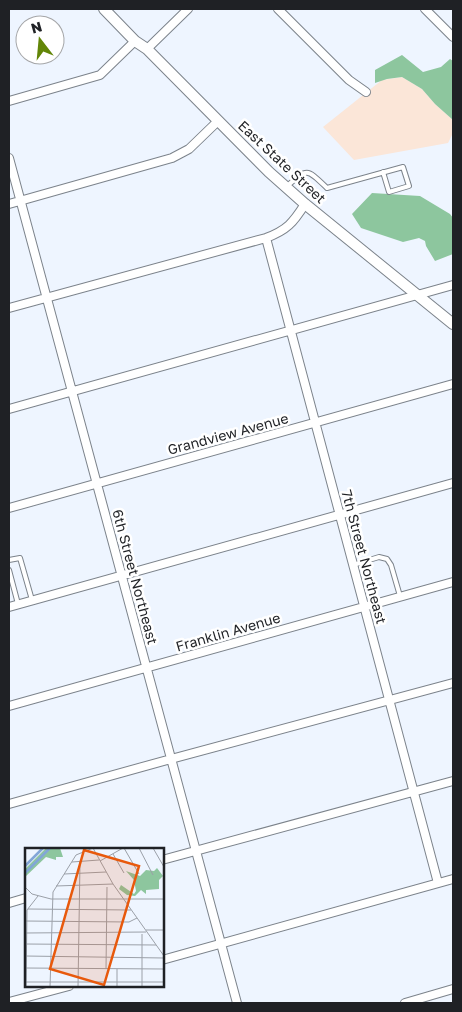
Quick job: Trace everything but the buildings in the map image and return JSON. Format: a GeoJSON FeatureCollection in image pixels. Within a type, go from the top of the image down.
{"type":"FeatureCollection","features":[{"type":"Feature","properties":{"kind":"street","name":"East State Street"},"geometry":{"type":"LineString","coordinates":[[104,9],[136,41],[147,49],[251,155],[286,187],[453,324]]}},
{"type":"Feature","properties":{"kind":"street"},"geometry":{"type":"LineString","coordinates":[[147,49],[188,9]]}},
{"type":"Feature","properties":{"kind":"street"},"geometry":{"type":"LineString","coordinates":[[278,9],[349,80],[366,92]]}},
{"type":"Feature","properties":{"kind":"street"},"geometry":{"type":"LineString","coordinates":[[424,9],[453,37]]}},
{"type":"Feature","properties":{"kind":"street"},"geometry":{"type":"LineString","coordinates":[[9,101],[100,75],[136,41]]}},
{"type":"Feature","properties":{"kind":"street"},"geometry":{"type":"LineString","coordinates":[[9,204],[172,158],[189,149],[218,121]]}},
{"type":"Feature","properties":{"kind":"street","name":"6th Street Northeast"},"geometry":{"type":"LineString","coordinates":[[9,158],[237,1003]]}},
{"type":"Feature","properties":{"kind":"street"},"geometry":{"type":"LineString","coordinates":[[9,308],[266,238],[289,226],[305,204]]}},
{"type":"Feature","properties":{"kind":"street","name":"7th Street Northeast"},"geometry":{"type":"LineString","coordinates":[[266,238],[438,883]]}},
{"type":"Feature","properties":{"kind":"street"},"geometry":{"type":"LineString","coordinates":[[9,409],[453,285]]}},
{"type":"Feature","properties":{"kind":"street","name":"Grandview Avenue"},"geometry":{"type":"LineString","coordinates":[[9,508],[453,384]]}},
{"type":"Feature","properties":{"kind":"street"},"geometry":{"type":"LineString","coordinates":[[9,607],[453,483]]}},
{"type":"Feature","properties":{"kind":"street","name":"Franklin Avenue"},"geometry":{"type":"LineString","coordinates":[[9,706],[453,582]]}},
{"type":"Feature","properties":{"kind":"street"},"geometry":{"type":"LineString","coordinates":[[9,804],[453,683]]}},
{"type":"Feature","properties":{"kind":"street"},"geometry":{"type":"LineString","coordinates":[[164,859],[453,780]]}},
{"type":"Feature","properties":{"kind":"street"},"geometry":{"type":"LineString","coordinates":[[164,959],[453,879]]}},
{"type":"Feature","properties":{"kind":"street"},"geometry":{"type":"LineString","coordinates":[[9,903],[25,898]]}},
{"type":"Feature","properties":{"kind":"street"},"geometry":{"type":"LineString","coordinates":[[9,1002],[65,987]]}},
{"type":"Feature","properties":{"kind":"street"},"geometry":{"type":"LineString","coordinates":[[405,1003],[453,989]]}},
{"type":"Feature","properties":{"kind":"lane"},"geometry":{"type":"LineString","coordinates":[[286,187],[306,172],[311,173],[327,188],[403,166],[409,186],[389,192],[383,172]]}},
{"type":"Feature","properties":{"kind":"lane"},"geometry":{"type":"LineString","coordinates":[[353,565],[380,557],[387,559],[391,565],[400,597]]}},
{"type":"Feature","properties":{"kind":"lane"},"geometry":{"type":"LineString","coordinates":[[9,560],[20,558],[32,600]]}},
{"type":"Feature","properties":{"kind":"lane"},"geometry":{"type":"LineString","coordinates":[[9,570],[18,604]]}},
{"type":"Feature","properties":{"kind":"shaded area"},"geometry":{"type":"Polygon","coordinates":[[[402,77],[422,89],[453,120],[453,133],[448,143],[354,160],[323,127],[382,80],[402,77]]]}},
{"type":"Feature","properties":{"kind":"green space"},"geometry":{"type":"Polygon","coordinates":[[[402,55],[423,72],[441,67],[450,59],[453,61],[453,120],[422,89],[402,77],[375,83],[375,70],[402,55]]]}},
{"type":"Feature","properties":{"kind":"green space"},"geometry":{"type":"Polygon","coordinates":[[[372,193],[420,196],[450,214],[453,218],[453,254],[435,261],[425,241],[419,238],[403,242],[361,228],[352,214],[372,193]]]}}]}
